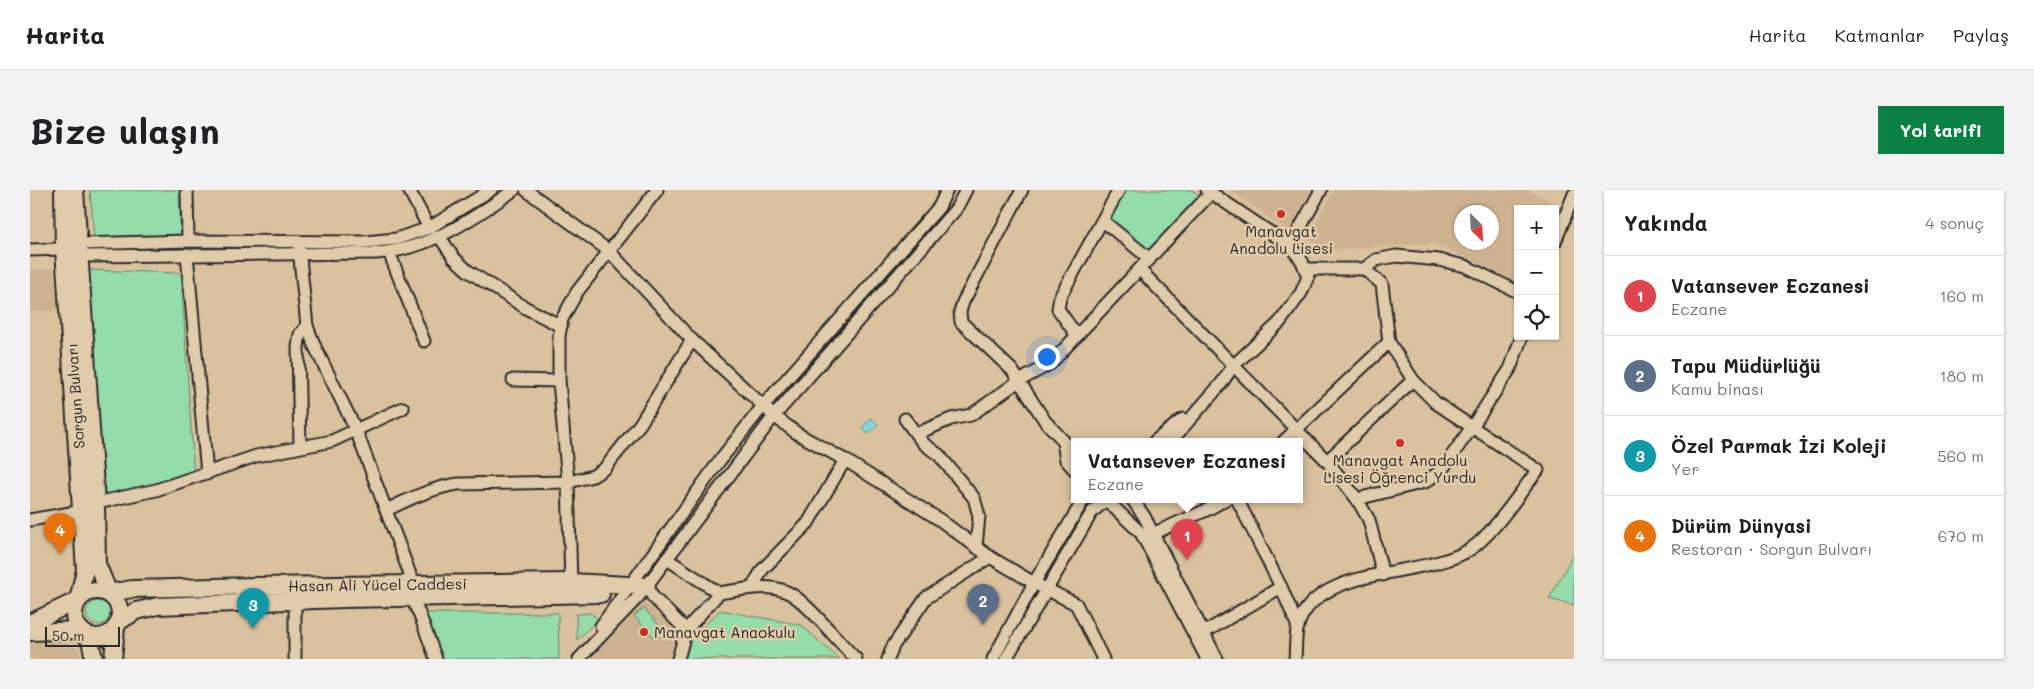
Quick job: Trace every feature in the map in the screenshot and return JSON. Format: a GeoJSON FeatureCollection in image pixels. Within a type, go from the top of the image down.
{"type":"FeatureCollection","features":[{"type":"Feature","properties":{"kind":"street","name":"Sorgun Bulvarı"},"geometry":{"type":"LineString","coordinates":[[63,190],[75,250]]}},
{"type":"Feature","properties":{"kind":"street","name":"Sorgun Bulvarı"},"geometry":{"type":"LineString","coordinates":[[76,190],[75,250],[89,507],[97,564],[109,593]]}},
{"type":"Feature","properties":{"kind":"street"},"geometry":{"type":"LineString","coordinates":[[187,190],[188,241]]}},
{"type":"Feature","properties":{"kind":"street"},"geometry":{"type":"LineString","coordinates":[[409,190],[429,228]]}},
{"type":"Feature","properties":{"kind":"street"},"geometry":{"type":"LineString","coordinates":[[75,250],[188,241],[298,240],[365,242],[388,240],[429,228],[491,190]]}},
{"type":"Feature","properties":{"kind":"street"},"geometry":{"type":"LineString","coordinates":[[30,250],[187,254],[388,252],[418,246],[514,190]]}},
{"type":"Feature","properties":{"kind":"street"},"geometry":{"type":"LineString","coordinates":[[526,190],[609,251],[692,340],[774,416],[798,434],[845,460],[940,520],[990,557],[1034,583],[1076,604],[1103,659]]}},
{"type":"Feature","properties":{"kind":"street"},"geometry":{"type":"LineString","coordinates":[[570,582],[568,482],[559,381],[561,326],[577,292],[657,190]]}},
{"type":"Feature","properties":{"kind":"street"},"geometry":{"type":"LineString","coordinates":[[573,659],[608,619],[639,592],[720,460],[763,406],[939,207],[947,190]]}},
{"type":"Feature","properties":{"kind":"street"},"geometry":{"type":"LineString","coordinates":[[579,659],[667,558],[774,416],[956,209],[966,190]]}},
{"type":"Feature","properties":{"kind":"street"},"geometry":{"type":"LineString","coordinates":[[1022,190],[960,312],[961,322],[1012,370],[1045,421],[1062,442],[1071,450]]}},
{"type":"Feature","properties":{"kind":"street"},"geometry":{"type":"LineString","coordinates":[[1077,336],[1058,309],[1060,297],[1118,190]]}},
{"type":"Feature","properties":{"kind":"street"},"geometry":{"type":"LineString","coordinates":[[1290,246],[1321,190]]}},
{"type":"Feature","properties":{"kind":"street"},"geometry":{"type":"LineString","coordinates":[[916,434],[951,420],[971,416],[1019,381],[1050,364],[1140,270],[1209,192],[1290,246],[1302,261],[1308,277],[1301,292],[1280,322],[1233,366],[1222,384],[1174,438]]}},
{"type":"Feature","properties":{"kind":"street"},"geometry":{"type":"LineString","coordinates":[[1559,232],[1574,194]]}},
{"type":"Feature","properties":{"kind":"street"},"geometry":{"type":"LineString","coordinates":[[1102,221],[1150,259]]}},
{"type":"Feature","properties":{"kind":"street"},"geometry":{"type":"LineString","coordinates":[[438,236],[454,258],[468,271],[526,308],[561,326]]}},
{"type":"Feature","properties":{"kind":"street"},"geometry":{"type":"LineString","coordinates":[[298,240],[307,326],[315,347],[356,430],[386,510],[436,659]]}},
{"type":"Feature","properties":{"kind":"street"},"geometry":{"type":"LineString","coordinates":[[388,252],[424,341]]}},
{"type":"Feature","properties":{"kind":"street"},"geometry":{"type":"LineString","coordinates":[[187,254],[207,474]]}},
{"type":"Feature","properties":{"kind":"street"},"geometry":{"type":"LineString","coordinates":[[1305,269],[1364,269],[1376,260],[1396,256],[1439,260],[1465,266],[1514,290]]}},
{"type":"Feature","properties":{"kind":"street"},"geometry":{"type":"LineString","coordinates":[[1295,659],[1298,626],[1310,604],[1324,593],[1346,583],[1440,561],[1469,550],[1484,537],[1538,470],[1436,403],[1413,380],[1389,342],[1382,284],[1364,269]]}},
{"type":"Feature","properties":{"kind":"street"},"geometry":{"type":"LineString","coordinates":[[1140,270],[1303,438]]}},
{"type":"Feature","properties":{"kind":"street"},"geometry":{"type":"LineString","coordinates":[[300,447],[298,347],[300,334],[307,326]]}},
{"type":"Feature","properties":{"kind":"street"},"geometry":{"type":"LineString","coordinates":[[386,510],[424,492],[442,486],[568,482],[593,476],[605,468],[640,424],[692,340]]}},
{"type":"Feature","properties":{"kind":"street"},"geometry":{"type":"LineString","coordinates":[[1358,499],[1425,482],[1441,471],[1510,369],[1521,340]]}},
{"type":"Feature","properties":{"kind":"street"},"geometry":{"type":"LineString","coordinates":[[1287,438],[1389,342]]}},
{"type":"Feature","properties":{"kind":"street"},"geometry":{"type":"LineString","coordinates":[[513,380],[559,381]]}},
{"type":"Feature","properties":{"kind":"street"},"geometry":{"type":"LineString","coordinates":[[1327,461],[1413,380]]}},
{"type":"Feature","properties":{"kind":"street"},"geometry":{"type":"LineString","coordinates":[[1159,438],[1222,384]]}},
{"type":"Feature","properties":{"kind":"street"},"geometry":{"type":"LineString","coordinates":[[30,520],[156,490],[256,456],[332,441],[404,408]]}},
{"type":"Feature","properties":{"kind":"street"},"geometry":{"type":"LineString","coordinates":[[905,418],[924,444],[940,455],[974,498],[979,516],[976,547]]}},
{"type":"Feature","properties":{"kind":"street"},"geometry":{"type":"LineString","coordinates":[[1303,438],[1327,461],[1358,499],[1370,520],[1383,575]]}},
{"type":"Feature","properties":{"kind":"street"},"geometry":{"type":"LineString","coordinates":[[1062,442],[1066,460],[1071,466]]}},
{"type":"Feature","properties":{"kind":"street"},"geometry":{"type":"LineString","coordinates":[[752,588],[762,570],[808,523],[845,460]]}},
{"type":"Feature","properties":{"kind":"street"},"geometry":{"type":"LineString","coordinates":[[993,659],[1034,583],[1082,503]]}},
{"type":"Feature","properties":{"kind":"street"},"geometry":{"type":"LineString","coordinates":[[1006,659],[1092,512],[1102,503]]}},
{"type":"Feature","properties":{"kind":"street"},"geometry":{"type":"LineString","coordinates":[[1110,503],[1141,533],[1207,659]]}},
{"type":"Feature","properties":{"kind":"street"},"geometry":{"type":"LineString","coordinates":[[1134,503],[1205,632],[1217,659]]}},
{"type":"Feature","properties":{"kind":"street"},"geometry":{"type":"LineString","coordinates":[[1152,534],[1219,503]]}},
{"type":"Feature","properties":{"kind":"street"},"geometry":{"type":"LineString","coordinates":[[1239,503],[1281,587],[1298,626]]}},
{"type":"Feature","properties":{"kind":"street","name":"Sorgun Bulvarı"},"geometry":{"type":"LineString","coordinates":[[78,600],[85,570],[89,507]]}},
{"type":"Feature","properties":{"kind":"street"},"geometry":{"type":"LineString","coordinates":[[888,659],[893,646],[926,598],[990,557]]}},
{"type":"Feature","properties":{"kind":"street"},"geometry":{"type":"LineString","coordinates":[[667,558],[719,594]]}},
{"type":"Feature","properties":{"kind":"street","name":"Hasan Ali Yücel Caddesi"},"geometry":{"type":"LineString","coordinates":[[118,624],[136,611],[158,606],[295,600],[570,582],[639,592]]}},
{"type":"Feature","properties":{"kind":"street"},"geometry":{"type":"LineString","coordinates":[[1205,632],[1281,587]]}},
{"type":"Feature","properties":{"kind":"street"},"geometry":{"type":"LineString","coordinates":[[678,659],[686,630],[719,594],[752,588],[787,592],[799,599],[856,659]]}},
{"type":"Feature","properties":{"kind":"street","name":"Hasan Ali Yücel Caddesi"},"geometry":{"type":"LineString","coordinates":[[109,593],[132,589],[639,592]]}},
{"type":"Feature","properties":{"kind":"street"},"geometry":{"type":"LineString","coordinates":[[30,623],[78,600],[89,592],[102,591],[109,593],[119,605],[113,659]]}},
{"type":"Feature","properties":{"kind":"street"},"geometry":{"type":"LineString","coordinates":[[639,592],[686,630]]}},
{"type":"Feature","properties":{"kind":"street"},"geometry":{"type":"LineString","coordinates":[[78,600],[74,616],[81,630],[90,640],[94,659]]}},
{"type":"Feature","properties":{"kind":"street"},"geometry":{"type":"LineString","coordinates":[[295,600],[296,659]]}},
{"type":"Feature","properties":{"kind":"street"},"geometry":{"type":"LineString","coordinates":[[30,632],[81,630],[95,637],[103,636],[118,624]]}},
{"type":"Feature","properties":{"kind":"shaded area","name":"Manavgat Anadolu Lisesi"},"geometry":{"type":"Polygon","coordinates":[[[1231,190],[1311,190],[1289,232],[1231,190]]]}},
{"type":"Feature","properties":{"kind":"shaded area"},"geometry":{"type":"Polygon","coordinates":[[[1334,190],[1528,190],[1550,201],[1548,205],[1514,205],[1514,281],[1435,243],[1326,250],[1307,238],[1334,190]]]}},
{"type":"Feature","properties":{"kind":"shaded area"},"geometry":{"type":"Polygon","coordinates":[[[30,269],[53,269],[60,310],[30,312],[30,269]]]}},
{"type":"Feature","properties":{"kind":"shaded area","name":"Manavgat Anaokulu"},"geometry":{"type":"Polygon","coordinates":[[[643,603],[650,605],[671,624],[675,659],[587,659],[615,635],[637,606],[643,603]]]}},
{"type":"Feature","properties":{"kind":"shaded area"},"geometry":{"type":"Polygon","coordinates":[[[46,636],[75,646],[85,659],[30,659],[30,639],[46,636]]]}},
{"type":"Feature","properties":{"kind":"green space"},"geometry":{"type":"Polygon","coordinates":[[[90,190],[179,190],[181,241],[94,238],[90,190]]]}},
{"type":"Feature","properties":{"kind":"green space"},"geometry":{"type":"Polygon","coordinates":[[[1124,190],[1192,190],[1201,198],[1148,251],[1108,222],[1124,190]]]}},
{"type":"Feature","properties":{"kind":"green space"},"geometry":{"type":"Polygon","coordinates":[[[89,270],[181,273],[194,475],[104,496],[89,270]]]}},
{"type":"Feature","properties":{"kind":"green space"},"geometry":{"type":"Polygon","coordinates":[[[1574,553],[1574,605],[1549,599],[1574,553]]]}},
{"type":"Feature","properties":{"kind":"green space"},"geometry":{"type":"Polygon","coordinates":[[[98,601],[106,605],[110,613],[106,621],[98,625],[90,621],[86,613],[90,605],[98,601]]]}},
{"type":"Feature","properties":{"kind":"green space"},"geometry":{"type":"Polygon","coordinates":[[[644,608],[662,629],[653,637],[634,616],[644,608]]]}},
{"type":"Feature","properties":{"kind":"green space"},"geometry":{"type":"Polygon","coordinates":[[[720,610],[801,625],[839,659],[681,659],[682,648],[720,610]]]}},
{"type":"Feature","properties":{"kind":"green space"},"geometry":{"type":"Polygon","coordinates":[[[419,613],[558,613],[559,659],[444,659],[419,613]]]}},
{"type":"Feature","properties":{"kind":"green space"},"geometry":{"type":"Polygon","coordinates":[[[590,613],[598,619],[577,640],[576,614],[590,613]]]}},
{"type":"Feature","properties":{"kind":"water"},"geometry":{"type":"Polygon","coordinates":[[[871,418],[878,424],[869,434],[862,428],[871,418]]]}},
{"type":"Feature","properties":{"kind":"place","name":"Manavgat Anadolu Lisesi"},"geometry":{"type":"Point","coordinates":[1281,214]}},
{"type":"Feature","properties":{"kind":"place","name":"Manavgat Anadolu Lisesi Öğrenci Yurdu"},"geometry":{"type":"Point","coordinates":[1400,443]}},
{"type":"Feature","properties":{"kind":"place","name":"Dürüm Dünyasi"},"geometry":{"type":"Point","coordinates":[60,554]}},
{"type":"Feature","properties":{"kind":"place","name":"Vatansever Eczanesi"},"geometry":{"type":"Point","coordinates":[1187,560]}},
{"type":"Feature","properties":{"kind":"place","name":"Tapu Müdürlüğü"},"geometry":{"type":"Point","coordinates":[983,625]}},
{"type":"Feature","properties":{"kind":"place","name":"Özel Parmak İzi Koleji"},"geometry":{"type":"Point","coordinates":[253,629]}},
{"type":"Feature","properties":{"kind":"place","name":"Manavgat Anaokulu"},"geometry":{"type":"Point","coordinates":[644,632]}}]}
